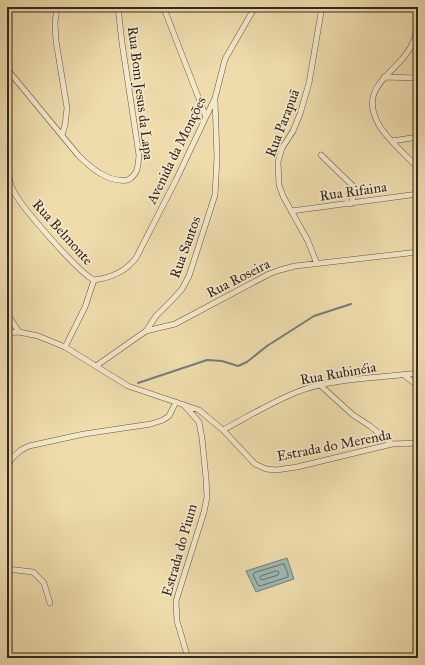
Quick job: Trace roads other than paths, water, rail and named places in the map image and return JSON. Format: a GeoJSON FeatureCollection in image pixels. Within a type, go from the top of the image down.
{"type":"FeatureCollection","features":[{"type":"Feature","properties":{"kind":"street"},"geometry":{"type":"LineString","coordinates":[[56,7],[56,41],[67,108],[62,135]]}},
{"type":"Feature","properties":{"kind":"street","name":"Rua Bom Jesus da Lapa"},"geometry":{"type":"LineString","coordinates":[[62,135],[91,168],[105,176],[122,181],[128,180],[136,173],[139,155],[118,7]]}},
{"type":"Feature","properties":{"kind":"street","name":"Avenida da Monções"},"geometry":{"type":"LineString","coordinates":[[94,280],[106,278],[124,269],[136,258],[176,180],[215,98],[225,59],[255,7]]}},
{"type":"Feature","properties":{"kind":"street","name":"Rua Parapuã"},"geometry":{"type":"LineString","coordinates":[[317,264],[308,241],[291,211],[279,185],[278,162],[282,148],[300,114],[309,83],[322,7]]}},
{"type":"Feature","properties":{"kind":"street"},"geometry":{"type":"LineString","coordinates":[[417,7],[414,40],[405,56],[384,77],[375,89],[372,99],[373,109],[380,127],[418,168]]}},
{"type":"Feature","properties":{"kind":"street"},"geometry":{"type":"LineString","coordinates":[[165,11],[206,117]]}},
{"type":"Feature","properties":{"kind":"street"},"geometry":{"type":"LineString","coordinates":[[7,69],[62,135]]}},
{"type":"Feature","properties":{"kind":"street"},"geometry":{"type":"LineString","coordinates":[[384,77],[418,78]]}},
{"type":"Feature","properties":{"kind":"street","name":"Rua Santos"},"geometry":{"type":"LineString","coordinates":[[96,366],[146,331],[156,316],[182,289],[189,276],[215,195],[217,157],[215,98]]}},
{"type":"Feature","properties":{"kind":"street"},"geometry":{"type":"LineString","coordinates":[[392,141],[418,137]]}},
{"type":"Feature","properties":{"kind":"street","name":"Rua Belmonte"},"geometry":{"type":"LineString","coordinates":[[7,151],[11,187],[20,202],[84,273],[94,280],[85,307],[65,347]]}},
{"type":"Feature","properties":{"kind":"street"},"geometry":{"type":"LineString","coordinates":[[321,155],[355,188],[351,204]]}},
{"type":"Feature","properties":{"kind":"street","name":"Rua Rifaina"},"geometry":{"type":"LineString","coordinates":[[291,211],[418,194]]}},
{"type":"Feature","properties":{"kind":"street","name":"Rua Roseira"},"geometry":{"type":"LineString","coordinates":[[146,331],[175,324],[269,274],[280,270],[295,266],[418,252]]}},
{"type":"Feature","properties":{"kind":"street"},"geometry":{"type":"LineString","coordinates":[[7,314],[19,332]]}},
{"type":"Feature","properties":{"kind":"street","name":"Estrada do Merenda"},"geometry":{"type":"LineString","coordinates":[[7,333],[19,332],[38,336],[65,347],[128,386],[199,410],[223,430],[255,464],[266,469],[297,467],[392,444],[418,443]]}},
{"type":"Feature","properties":{"kind":"street","name":"Rua Rubinéia"},"geometry":{"type":"LineString","coordinates":[[223,430],[298,392],[320,385],[418,373]]}},
{"type":"Feature","properties":{"kind":"street"},"geometry":{"type":"LineString","coordinates":[[404,375],[418,386]]}},
{"type":"Feature","properties":{"kind":"street"},"geometry":{"type":"LineString","coordinates":[[320,385],[353,415],[370,426],[392,444]]}},
{"type":"Feature","properties":{"kind":"street"},"geometry":{"type":"LineString","coordinates":[[7,466],[13,457],[21,450],[30,446],[84,434],[151,424],[163,420],[169,416],[176,402]]}},
{"type":"Feature","properties":{"kind":"street"},"geometry":{"type":"LineString","coordinates":[[184,405],[199,422],[201,418],[206,415]]}},
{"type":"Feature","properties":{"kind":"street","name":"Estrada do Pium"},"geometry":{"type":"LineString","coordinates":[[188,658],[177,621],[176,606],[177,595],[204,512],[207,497],[202,438],[199,422]]}},
{"type":"Feature","properties":{"kind":"street"},"geometry":{"type":"LineString","coordinates":[[7,569],[33,572],[44,583],[50,603]]}},
{"type":"Feature","properties":{"kind":"street"},"geometry":{"type":"LineString","coordinates":[[416,658],[418,652]]}},
{"type":"Feature","properties":{"kind":"water"},"geometry":{"type":"Polygon","coordinates":[[[287,558],[294,579],[256,592],[246,571],[287,558]]]}},
{"type":"Feature","properties":{"kind":"waterway"},"geometry":{"type":"LineString","coordinates":[[138,383],[207,360],[222,361],[238,366],[247,362],[267,346],[314,316],[351,304]]}}]}
